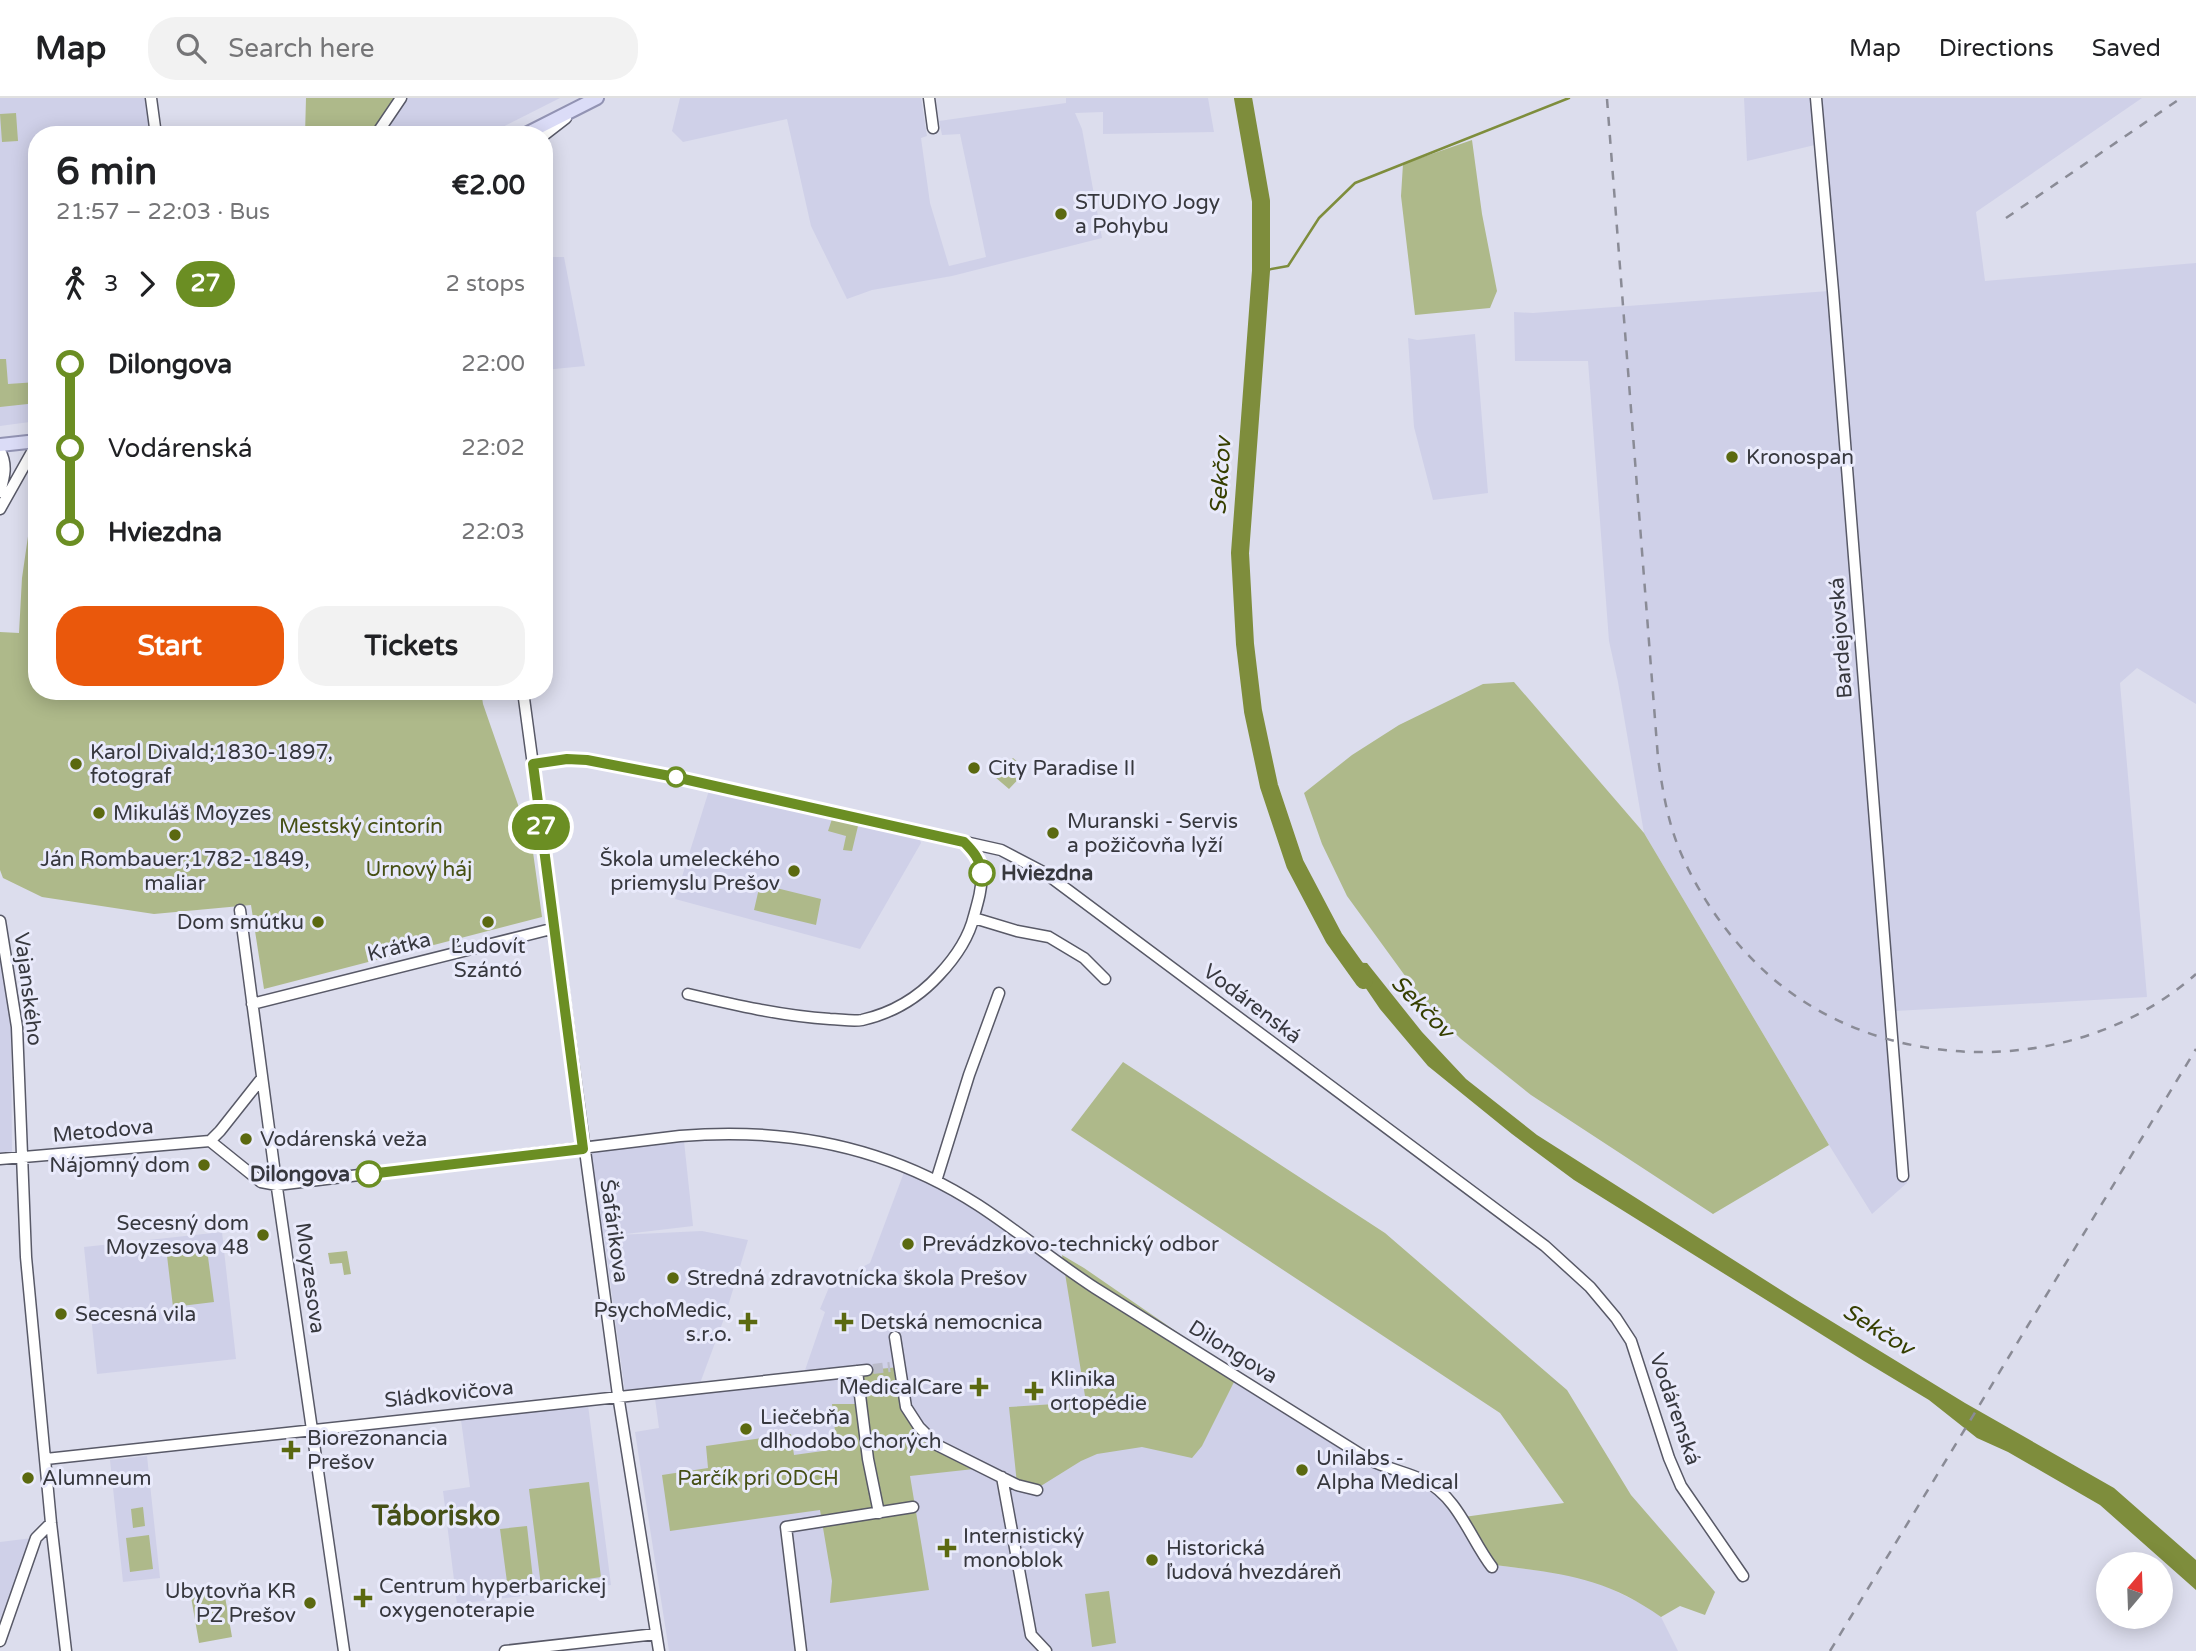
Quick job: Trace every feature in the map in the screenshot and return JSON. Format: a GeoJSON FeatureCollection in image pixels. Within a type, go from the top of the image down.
{"type":"FeatureCollection","features":[{"type":"Feature","properties":{"kind":"main road"},"geometry":{"type":"LineString","coordinates":[[541,126],[597,98]]}},
{"type":"Feature","properties":{"kind":"main road"},"geometry":{"type":"LineString","coordinates":[[0,446],[28,443]]}},
{"type":"Feature","properties":{"kind":"street"},"geometry":{"type":"LineString","coordinates":[[151,98],[155,126]]}},
{"type":"Feature","properties":{"kind":"street"},"geometry":{"type":"LineString","coordinates":[[382,126],[401,98]]}},
{"type":"Feature","properties":{"kind":"street"},"geometry":{"type":"LineString","coordinates":[[929,98],[933,128]]}},
{"type":"Feature","properties":{"kind":"street","name":"Bardejovská"},"geometry":{"type":"LineString","coordinates":[[1816,98],[1903,1175]]}},
{"type":"Feature","properties":{"kind":"street"},"geometry":{"type":"LineString","coordinates":[[553,128],[580,106]]}},
{"type":"Feature","properties":{"kind":"street"},"geometry":{"type":"LineString","coordinates":[[0,451],[5,472],[0,492]]}},
{"type":"Feature","properties":{"kind":"street"},"geometry":{"type":"LineString","coordinates":[[0,509],[28,458]]}},
{"type":"Feature","properties":{"kind":"street","name":"Šafárikova"},"geometry":{"type":"LineString","coordinates":[[524,700],[583,1149],[618,1395],[659,1651]]}},
{"type":"Feature","properties":{"kind":"street","name":"Vodárenská"},"geometry":{"type":"LineString","coordinates":[[533,764],[567,759],[587,760],[666,775],[1001,850],[1045,873],[1545,1246],[1590,1287],[1631,1341],[1669,1458],[1681,1486],[1743,1576]]}},
{"type":"Feature","properties":{"kind":"street"},"geometry":{"type":"LineString","coordinates":[[688,994],[767,1012],[859,1021],[902,1006],[932,983],[948,966],[974,918],[982,873],[974,852],[964,842]]}},
{"type":"Feature","properties":{"kind":"street","name":"Moyzesova"},"geometry":{"type":"LineString","coordinates":[[240,910],[276,1185],[344,1651]]}},
{"type":"Feature","properties":{"kind":"street"},"geometry":{"type":"LineString","coordinates":[[974,918],[1049,937],[1084,958],[1105,979]]}},
{"type":"Feature","properties":{"kind":"street","name":"Vajanského"},"geometry":{"type":"LineString","coordinates":[[0,921],[17,1027],[26,1257],[66,1651]]}},
{"type":"Feature","properties":{"kind":"street","name":"Krátka"},"geometry":{"type":"LineString","coordinates":[[252,1004],[555,928]]}},
{"type":"Feature","properties":{"kind":"street"},"geometry":{"type":"LineString","coordinates":[[936,1181],[999,993]]}},
{"type":"Feature","properties":{"kind":"street"},"geometry":{"type":"LineString","coordinates":[[262,1079],[210,1141],[261,1182],[276,1185]]}},
{"type":"Feature","properties":{"kind":"street","name":"Dilongova"},"geometry":{"type":"LineString","coordinates":[[276,1185],[703,1134],[772,1134],[844,1147],[898,1164],[936,1181],[978,1205],[1089,1284],[1368,1460],[1426,1481],[1439,1490],[1454,1508],[1492,1567]]}},
{"type":"Feature","properties":{"kind":"street","name":"Metodova"},"geometry":{"type":"LineString","coordinates":[[0,1159],[210,1141]]}},
{"type":"Feature","properties":{"kind":"street"},"geometry":{"type":"LineString","coordinates":[[895,1337],[895,1366],[906,1407],[919,1427],[937,1445],[1017,1485],[1037,1490]]}},
{"type":"Feature","properties":{"kind":"street","name":"Sládkovičova"},"geometry":{"type":"LineString","coordinates":[[46,1459],[862,1370],[868,1459],[879,1513]]}},
{"type":"Feature","properties":{"kind":"street"},"geometry":{"type":"LineString","coordinates":[[1002,1478],[1031,1636],[1046,1651]]}},
{"type":"Feature","properties":{"kind":"street"},"geometry":{"type":"LineString","coordinates":[[801,1651],[786,1527],[913,1507]]}},
{"type":"Feature","properties":{"kind":"street"},"geometry":{"type":"LineString","coordinates":[[0,1641],[36,1538],[51,1523]]}},
{"type":"Feature","properties":{"kind":"street"},"geometry":{"type":"LineString","coordinates":[[505,1651],[656,1634]]}},
{"type":"Feature","properties":{"kind":"shaded area"},"geometry":{"type":"Polygon","coordinates":[[[0,98],[149,98],[153,126],[28,126],[28,422],[0,426],[0,98]]]}},
{"type":"Feature","properties":{"kind":"shaded area"},"geometry":{"type":"Polygon","coordinates":[[[398,98],[560,98],[505,126],[378,126],[398,98]]]}},
{"type":"Feature","properties":{"kind":"shaded area"},"geometry":{"type":"Polygon","coordinates":[[[680,98],[921,98],[927,136],[921,138],[930,203],[949,266],[986,257],[960,134],[942,135],[939,121],[1066,103],[1066,98],[1208,98],[1214,132],[1103,134],[1103,112],[1075,113],[1082,129],[1102,238],[952,276],[872,290],[847,299],[811,226],[787,119],[683,142],[672,131],[680,98]]]}},
{"type":"Feature","properties":{"kind":"shaded area"},"geometry":{"type":"Polygon","coordinates":[[[1744,98],[2142,98],[1976,212],[1985,281],[2196,263],[2196,704],[2137,668],[2120,683],[2147,997],[1895,1011],[1907,1183],[1872,1214],[1644,833],[1609,641],[1588,361],[1515,361],[1514,312],[1533,313],[1829,291],[1819,144],[1747,161],[1744,98]]]}},
{"type":"Feature","properties":{"kind":"shaded area"},"geometry":{"type":"Polygon","coordinates":[[[553,257],[564,257],[585,366],[553,369],[553,257]]]}},
{"type":"Feature","properties":{"kind":"shaded area"},"geometry":{"type":"Polygon","coordinates":[[[1475,334],[1488,493],[1433,500],[1414,427],[1408,338],[1417,340],[1475,334]]]}},
{"type":"Feature","properties":{"kind":"shaded area","name":"Škola umeleckého priemyslu Prešov"},"geometry":{"type":"Polygon","coordinates":[[[711,784],[916,826],[921,843],[860,949],[675,899],[711,784]]]}},
{"type":"Feature","properties":{"kind":"shaded area"},"geometry":{"type":"Polygon","coordinates":[[[0,955],[11,1029],[12,1152],[0,1153],[0,955]]]}},
{"type":"Feature","properties":{"kind":"shaded area"},"geometry":{"type":"Polygon","coordinates":[[[1348,962],[1367,963],[1422,1032],[1466,1079],[1537,1135],[1795,1299],[1965,1403],[2114,1488],[2196,1560],[2196,1590],[2174,1571],[2174,1552],[2153,1552],[2100,1505],[2008,1452],[1977,1438],[1929,1400],[1574,1180],[1428,1066],[1380,1009],[1348,962]]]}},
{"type":"Feature","properties":{"kind":"shaded area"},"geometry":{"type":"Polygon","coordinates":[[[684,1141],[693,1226],[617,1235],[702,1231],[748,1240],[725,1316],[699,1386],[803,1376],[825,1312],[820,1309],[830,1285],[836,1287],[839,1279],[870,1263],[906,1167],[936,1181],[1368,1459],[1439,1491],[1495,1565],[1565,1574],[1599,1583],[1648,1607],[1661,1617],[1678,1651],[669,1651],[635,1432],[659,1428],[654,1392],[625,1392],[591,1151],[684,1141]]]}},
{"type":"Feature","properties":{"kind":"shaded area"},"geometry":{"type":"Polygon","coordinates":[[[222,1232],[236,1359],[97,1374],[84,1247],[222,1232]]]}},
{"type":"Feature","properties":{"kind":"shaded area"},"geometry":{"type":"Polygon","coordinates":[[[588,1405],[611,1585],[457,1604],[443,1491],[470,1487],[461,1420],[588,1405]]]}},
{"type":"Feature","properties":{"kind":"shaded area"},"geometry":{"type":"Polygon","coordinates":[[[147,1456],[160,1578],[123,1582],[110,1460],[147,1456]]]}},
{"type":"Feature","properties":{"kind":"shaded area"},"geometry":{"type":"Polygon","coordinates":[[[32,1538],[26,1554],[0,1623],[0,1542],[32,1538]]]}},
{"type":"Feature","properties":{"kind":"green space"},"geometry":{"type":"Polygon","coordinates":[[[306,98],[398,98],[378,126],[305,126],[306,98]]]}},
{"type":"Feature","properties":{"kind":"green space"},"geometry":{"type":"Polygon","coordinates":[[[16,113],[18,141],[2,142],[0,114],[16,113]]]}},
{"type":"Feature","properties":{"kind":"green space"},"geometry":{"type":"Polygon","coordinates":[[[1472,140],[1482,214],[1497,291],[1490,308],[1415,315],[1401,196],[1403,164],[1472,140]]]}},
{"type":"Feature","properties":{"kind":"green space"},"geometry":{"type":"Polygon","coordinates":[[[0,359],[6,359],[8,384],[28,383],[28,404],[0,407],[0,359]]]}},
{"type":"Feature","properties":{"kind":"green space","name":"Mestský cintorín"},"geometry":{"type":"Polygon","coordinates":[[[28,536],[28,700],[482,700],[532,845],[542,917],[264,989],[251,905],[154,914],[42,897],[3,878],[0,870],[0,632],[19,633],[22,578],[28,536]]]}},
{"type":"Feature","properties":{"kind":"green space"},"geometry":{"type":"Polygon","coordinates":[[[1514,682],[1644,833],[1829,1145],[1713,1214],[1531,1095],[1461,1039],[1427,1006],[1347,896],[1322,844],[1304,793],[1352,755],[1399,725],[1483,684],[1514,682]]]}},
{"type":"Feature","properties":{"kind":"green space"},"geometry":{"type":"Polygon","coordinates":[[[1013,758],[1027,770],[1009,789],[995,777],[1013,758]]]}},
{"type":"Feature","properties":{"kind":"green space"},"geometry":{"type":"Polygon","coordinates":[[[832,819],[858,826],[852,851],[843,850],[846,836],[828,831],[832,819]]]}},
{"type":"Feature","properties":{"kind":"green space"},"geometry":{"type":"Polygon","coordinates":[[[760,884],[821,899],[816,925],[754,910],[760,884]]]}},
{"type":"Feature","properties":{"kind":"green space"},"geometry":{"type":"Polygon","coordinates":[[[1123,1062],[1385,1233],[1567,1390],[1631,1495],[1715,1592],[1705,1615],[1680,1606],[1661,1617],[1621,1593],[1601,1585],[1561,1574],[1495,1565],[1464,1517],[1564,1503],[1500,1413],[1071,1130],[1123,1062]]]}},
{"type":"Feature","properties":{"kind":"green space"},"geometry":{"type":"Polygon","coordinates":[[[206,1242],[214,1302],[173,1307],[166,1247],[206,1242]]]}},
{"type":"Feature","properties":{"kind":"green space"},"geometry":{"type":"Polygon","coordinates":[[[347,1251],[351,1274],[344,1275],[342,1263],[330,1264],[328,1253],[347,1251]]]}},
{"type":"Feature","properties":{"kind":"green space"},"geometry":{"type":"Polygon","coordinates":[[[1062,1255],[1238,1374],[1202,1446],[1192,1458],[1142,1447],[1097,1454],[1036,1489],[1017,1484],[1009,1407],[1086,1402],[1062,1255]]]}},
{"type":"Feature","properties":{"kind":"green space","name":"Parčík pri ODCH"},"geometry":{"type":"Polygon","coordinates":[[[900,1367],[906,1408],[927,1436],[983,1468],[910,1476],[929,1590],[830,1603],[832,1581],[820,1510],[670,1531],[662,1475],[708,1468],[706,1446],[791,1434],[794,1455],[837,1449],[832,1404],[861,1404],[857,1371],[900,1367]]]}},
{"type":"Feature","properties":{"kind":"green space"},"geometry":{"type":"Polygon","coordinates":[[[589,1482],[601,1577],[541,1586],[529,1489],[589,1482]]]}},
{"type":"Feature","properties":{"kind":"green space"},"geometry":{"type":"Polygon","coordinates":[[[143,1507],[145,1526],[133,1528],[131,1509],[143,1507]]]}},
{"type":"Feature","properties":{"kind":"green space"},"geometry":{"type":"Polygon","coordinates":[[[527,1526],[533,1579],[507,1582],[500,1529],[527,1526]]]}},
{"type":"Feature","properties":{"kind":"green space"},"geometry":{"type":"Polygon","coordinates":[[[149,1535],[153,1569],[130,1572],[126,1538],[149,1535]]]}},
{"type":"Feature","properties":{"kind":"green space"},"geometry":{"type":"Polygon","coordinates":[[[223,1585],[232,1637],[199,1643],[190,1591],[223,1585]]]}},
{"type":"Feature","properties":{"kind":"green space"},"geometry":{"type":"Polygon","coordinates":[[[1109,1591],[1116,1643],[1092,1647],[1085,1594],[1109,1591]]]}},
{"type":"Feature","properties":{"kind":"waterway","name":"Sekčov"},"geometry":{"type":"LineString","coordinates":[[1243,98],[1261,201],[1261,271],[1240,553],[1245,644],[1253,711],[1269,786],[1295,864],[1334,938],[1364,980]]}},
{"type":"Feature","properties":{"kind":"waterway"},"geometry":{"type":"LineString","coordinates":[[1261,271],[1288,266],[1319,218],[1355,183],[1569,98]]}},
{"type":"Feature","properties":{"kind":"tunnel"},"geometry":{"type":"LineString","coordinates":[[873,1369],[890,1367]]}},
{"type":"Feature","properties":{"kind":"railway"},"geometry":{"type":"LineString","coordinates":[[2006,218],[2181,98]]}},
{"type":"Feature","properties":{"kind":"railway"},"geometry":{"type":"LineString","coordinates":[[1607,99],[1658,758],[1674,835],[1693,878],[1712,909],[1758,965],[1805,1002],[1858,1029],[1915,1046],[1975,1052],[2035,1048],[2093,1034],[2147,1009],[2196,974]]}},
{"type":"Feature","properties":{"kind":"railway"},"geometry":{"type":"LineString","coordinates":[[1830,1651],[2196,1049]]}},
{"type":"Feature","properties":{"kind":"bus line","name":"27"},"geometry":{"type":"LineString","coordinates":[[369,1174],[583,1149],[533,764],[567,759],[587,760],[964,842],[974,852],[982,873]]}},
{"type":"Feature","properties":{"kind":"place","name":"STUDIYO Jogy a Pohybu"},"geometry":{"type":"Point","coordinates":[1061,214]}},
{"type":"Feature","properties":{"kind":"place","name":"Kronospan"},"geometry":{"type":"Point","coordinates":[1732,457]}},
{"type":"Feature","properties":{"kind":"place","name":"Karol Divald;1830-1897, fotograf"},"geometry":{"type":"Point","coordinates":[76,764]}},
{"type":"Feature","properties":{"kind":"place","name":"City Paradise II"},"geometry":{"type":"Point","coordinates":[974,768]}},
{"type":"Feature","properties":{"kind":"place","name":"Mikuláš Moyzes"},"geometry":{"type":"Point","coordinates":[99,813]}},
{"type":"Feature","properties":{"kind":"place","name":"Muranski - Servis a požičovňa lyží"},"geometry":{"type":"Point","coordinates":[1053,833]}},
{"type":"Feature","properties":{"kind":"place","name":"Ján Rombauer;1782-1849, maliar"},"geometry":{"type":"Point","coordinates":[175,835]}},
{"type":"Feature","properties":{"kind":"place","name":"Škola umeleckého priemyslu Prešov"},"geometry":{"type":"Point","coordinates":[794,871]}},
{"type":"Feature","properties":{"kind":"place","name":"Hviezdna"},"geometry":{"type":"Point","coordinates":[982,873]}},
{"type":"Feature","properties":{"kind":"place","name":"Dom smútku"},"geometry":{"type":"Point","coordinates":[318,922]}},
{"type":"Feature","properties":{"kind":"place","name":"Ľudovít Szántó"},"geometry":{"type":"Point","coordinates":[488,922]}},
{"type":"Feature","properties":{"kind":"place","name":"Vodárenská veža"},"geometry":{"type":"Point","coordinates":[246,1139]}},
{"type":"Feature","properties":{"kind":"place","name":"Nájomný dom"},"geometry":{"type":"Point","coordinates":[204,1165]}},
{"type":"Feature","properties":{"kind":"place","name":"Dilongova"},"geometry":{"type":"Point","coordinates":[369,1174]}},
{"type":"Feature","properties":{"kind":"place","name":"Secesný dom Moyzesova 48"},"geometry":{"type":"Point","coordinates":[263,1235]}},
{"type":"Feature","properties":{"kind":"place","name":"Prevádzkovo‑technický odbor"},"geometry":{"type":"Point","coordinates":[908,1244]}},
{"type":"Feature","properties":{"kind":"place","name":"Stredná zdravotnícka škola Prešov"},"geometry":{"type":"Point","coordinates":[673,1278]}},
{"type":"Feature","properties":{"kind":"place","name":"Secesná vila"},"geometry":{"type":"Point","coordinates":[61,1314]}},
{"type":"Feature","properties":{"kind":"place","name":"PsychoMedic, s.r.o."},"geometry":{"type":"Point","coordinates":[748,1322]}},
{"type":"Feature","properties":{"kind":"place","name":"Detská nemocnica"},"geometry":{"type":"Point","coordinates":[844,1322]}},
{"type":"Feature","properties":{"kind":"place","name":"MedicalCare"},"geometry":{"type":"Point","coordinates":[979,1387]}},
{"type":"Feature","properties":{"kind":"place","name":"Klinika ortopédie"},"geometry":{"type":"Point","coordinates":[1034,1391]}},
{"type":"Feature","properties":{"kind":"place","name":"Liečebňa dlhodobo chorých"},"geometry":{"type":"Point","coordinates":[746,1429]}},
{"type":"Feature","properties":{"kind":"place","name":"Biorezonancia Prešov"},"geometry":{"type":"Point","coordinates":[291,1450]}},
{"type":"Feature","properties":{"kind":"place","name":"Unilabs - Alpha Medical"},"geometry":{"type":"Point","coordinates":[1302,1470]}},
{"type":"Feature","properties":{"kind":"place","name":"Alumneum"},"geometry":{"type":"Point","coordinates":[28,1478]}},
{"type":"Feature","properties":{"kind":"place","name":"Internistický monoblok"},"geometry":{"type":"Point","coordinates":[947,1548]}},
{"type":"Feature","properties":{"kind":"place","name":"Historická ľudová hvezdáreň"},"geometry":{"type":"Point","coordinates":[1152,1560]}},
{"type":"Feature","properties":{"kind":"place","name":"Centrum hyperbarickej oxygenoterapie"},"geometry":{"type":"Point","coordinates":[363,1598]}},
{"type":"Feature","properties":{"kind":"place","name":"Ubytovňa KR PZ Prešov"},"geometry":{"type":"Point","coordinates":[310,1603]}},
{"type":"Feature","properties":{"kind":"district","name":"Táborisko"},"geometry":{"type":"Point","coordinates":[436,1516]}},
{"type":"Feature","properties":{"kind":"park label","name":"Urnový háj"},"geometry":{"type":"Point","coordinates":[419,869]}}]}
